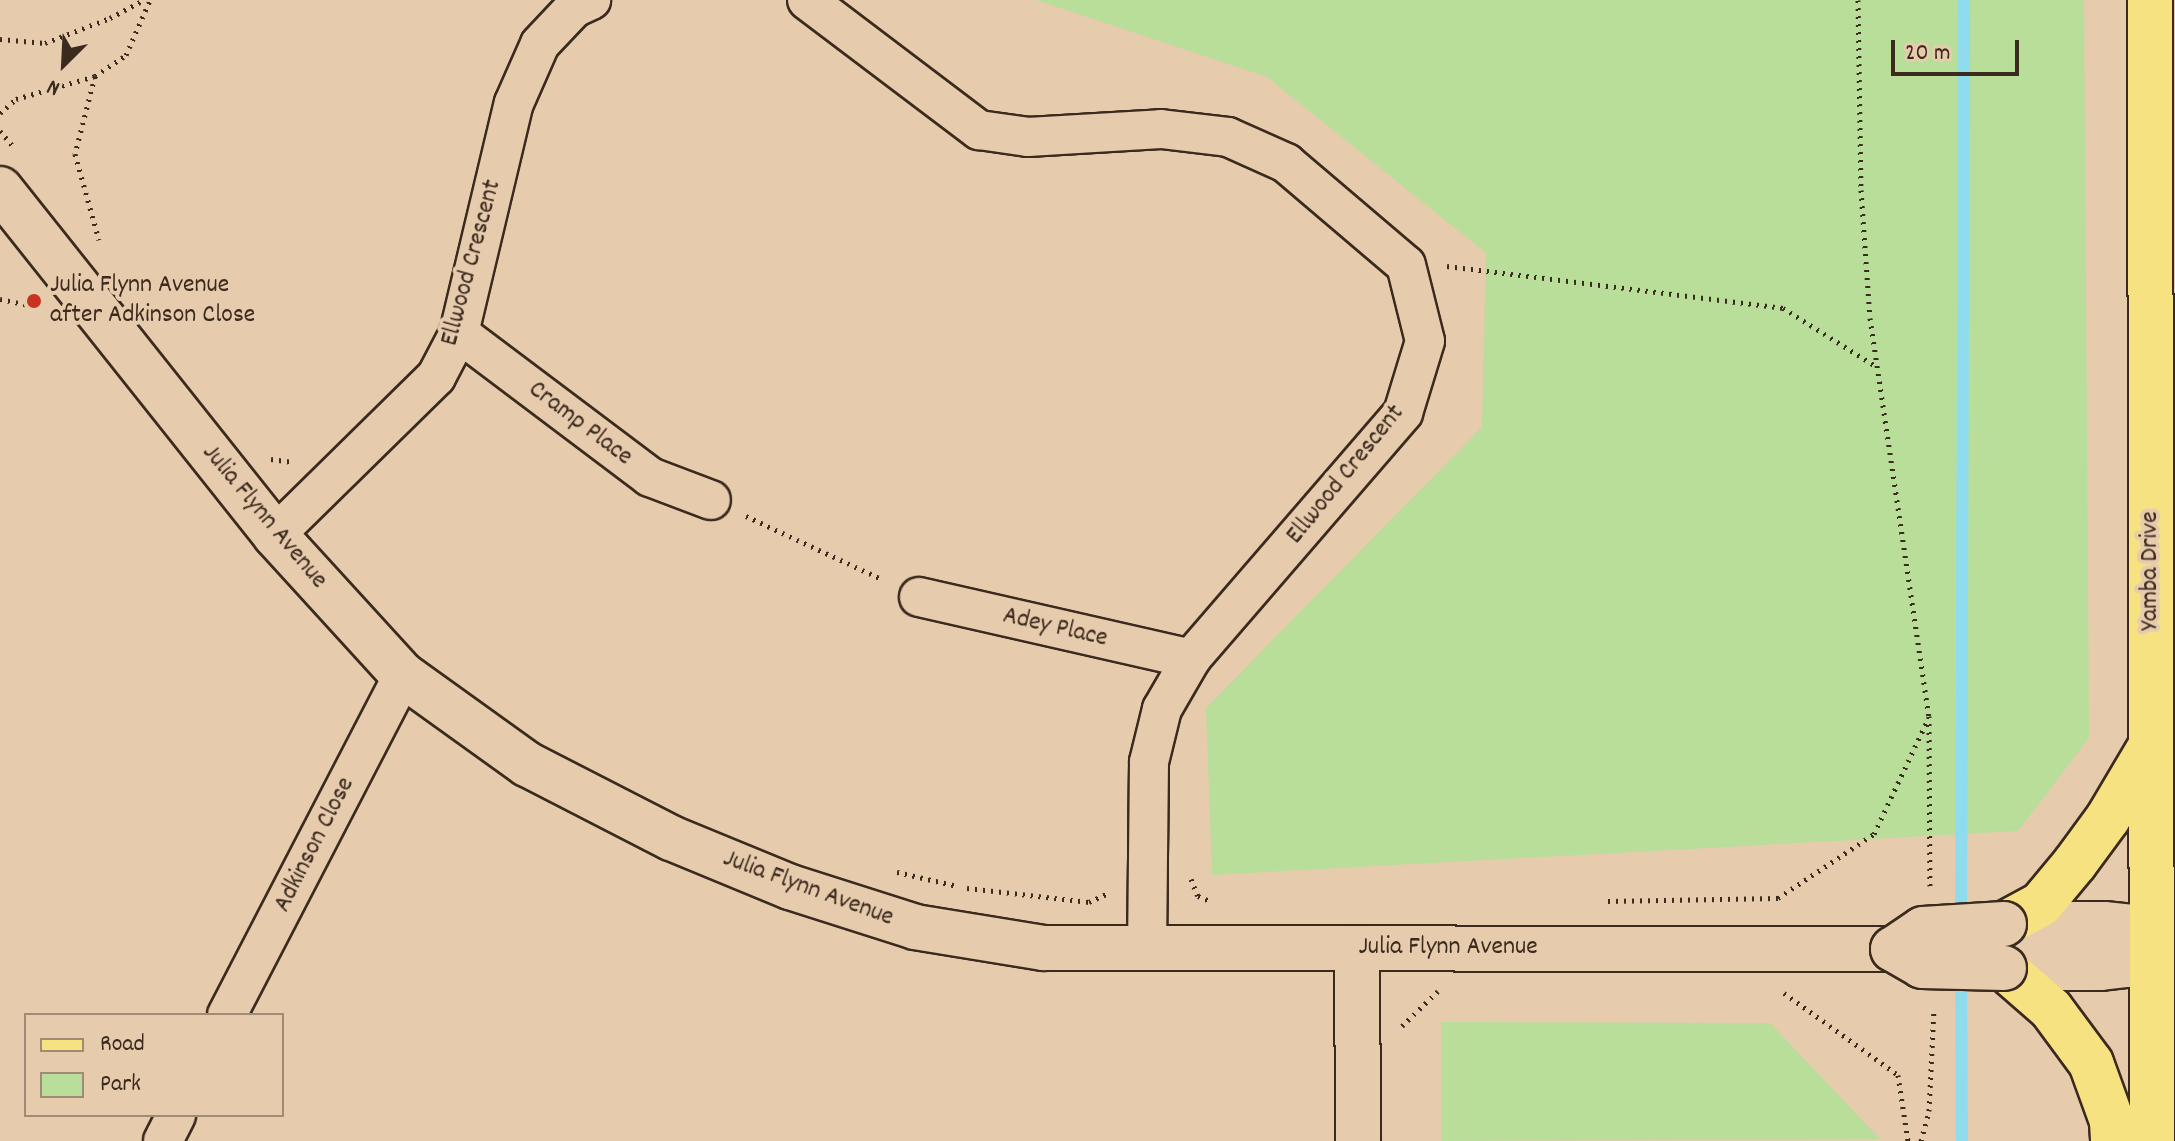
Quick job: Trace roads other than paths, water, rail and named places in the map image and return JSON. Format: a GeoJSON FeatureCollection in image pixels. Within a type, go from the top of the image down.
{"type":"FeatureCollection","features":[{"type":"Feature","properties":{"kind":"main road","name":"Yamba Drive"},"geometry":{"type":"LineString","coordinates":[[2150,0],[2151,745],[2165,941],[2152,1141]]}},
{"type":"Feature","properties":{"kind":"main road"},"geometry":{"type":"LineString","coordinates":[[2004,924],[2041,904],[2067,874],[2108,818],[2151,745]]}},
{"type":"Feature","properties":{"kind":"main road"},"geometry":{"type":"LineString","coordinates":[[2004,968],[2051,1009],[2091,1063],[2112,1121],[2113,1141]]}},
{"type":"Feature","properties":{"kind":"street","name":"Ellwood Crescent"},"geometry":{"type":"LineString","coordinates":[[275,535],[436,377],[459,333],[514,103],[540,44],[574,8],[591,0]]}},
{"type":"Feature","properties":{"kind":"street","name":"Ellwood Crescent"},"geometry":{"type":"LineString","coordinates":[[807,0],[979,130],[1028,137],[1161,129],[1228,137],[1286,163],[1406,265],[1425,341],[1403,413],[1191,659],[1162,709],[1149,762],[1147,948]]}},
{"type":"Feature","properties":{"kind":"street","name":"Julia Flynn Avenue"},"geometry":{"type":"LineString","coordinates":[[12,204],[275,535],[403,675],[527,764],[671,838],[790,887],[915,927],[1043,948],[1893,949],[1922,966],[2101,968],[2127,965],[2165,941]]}},
{"type":"Feature","properties":{"kind":"street","name":"Cramp Place"},"geometry":{"type":"LineString","coordinates":[[459,333],[650,477],[711,500]]}},
{"type":"Feature","properties":{"kind":"street","name":"Adey Place"},"geometry":{"type":"LineString","coordinates":[[919,597],[1191,659]]}},
{"type":"Feature","properties":{"kind":"street","name":"Adkinson Close"},"geometry":{"type":"LineString","coordinates":[[228,1013],[403,675]]}},
{"type":"Feature","properties":{"kind":"street"},"geometry":{"type":"LineString","coordinates":[[1893,949],[1923,929],[2004,924],[2104,924],[2165,941]]}},
{"type":"Feature","properties":{"kind":"street"},"geometry":{"type":"LineString","coordinates":[[1357,948],[1358,1141]]}},
{"type":"Feature","properties":{"kind":"street"},"geometry":{"type":"LineString","coordinates":[[163,1141],[175,1117]]}},
{"type":"Feature","properties":{"kind":"waterway"},"geometry":{"type":"LineString","coordinates":[[1961,921],[1964,0]]}},
{"type":"Feature","properties":{"kind":"waterway"},"geometry":{"type":"LineString","coordinates":[[1961,975],[1962,1141]]}},
{"type":"Feature","properties":{"kind":"place","name":"Julia Flynn Avenue after Adkinson Close"},"geometry":{"type":"Point","coordinates":[34,301]}}]}
